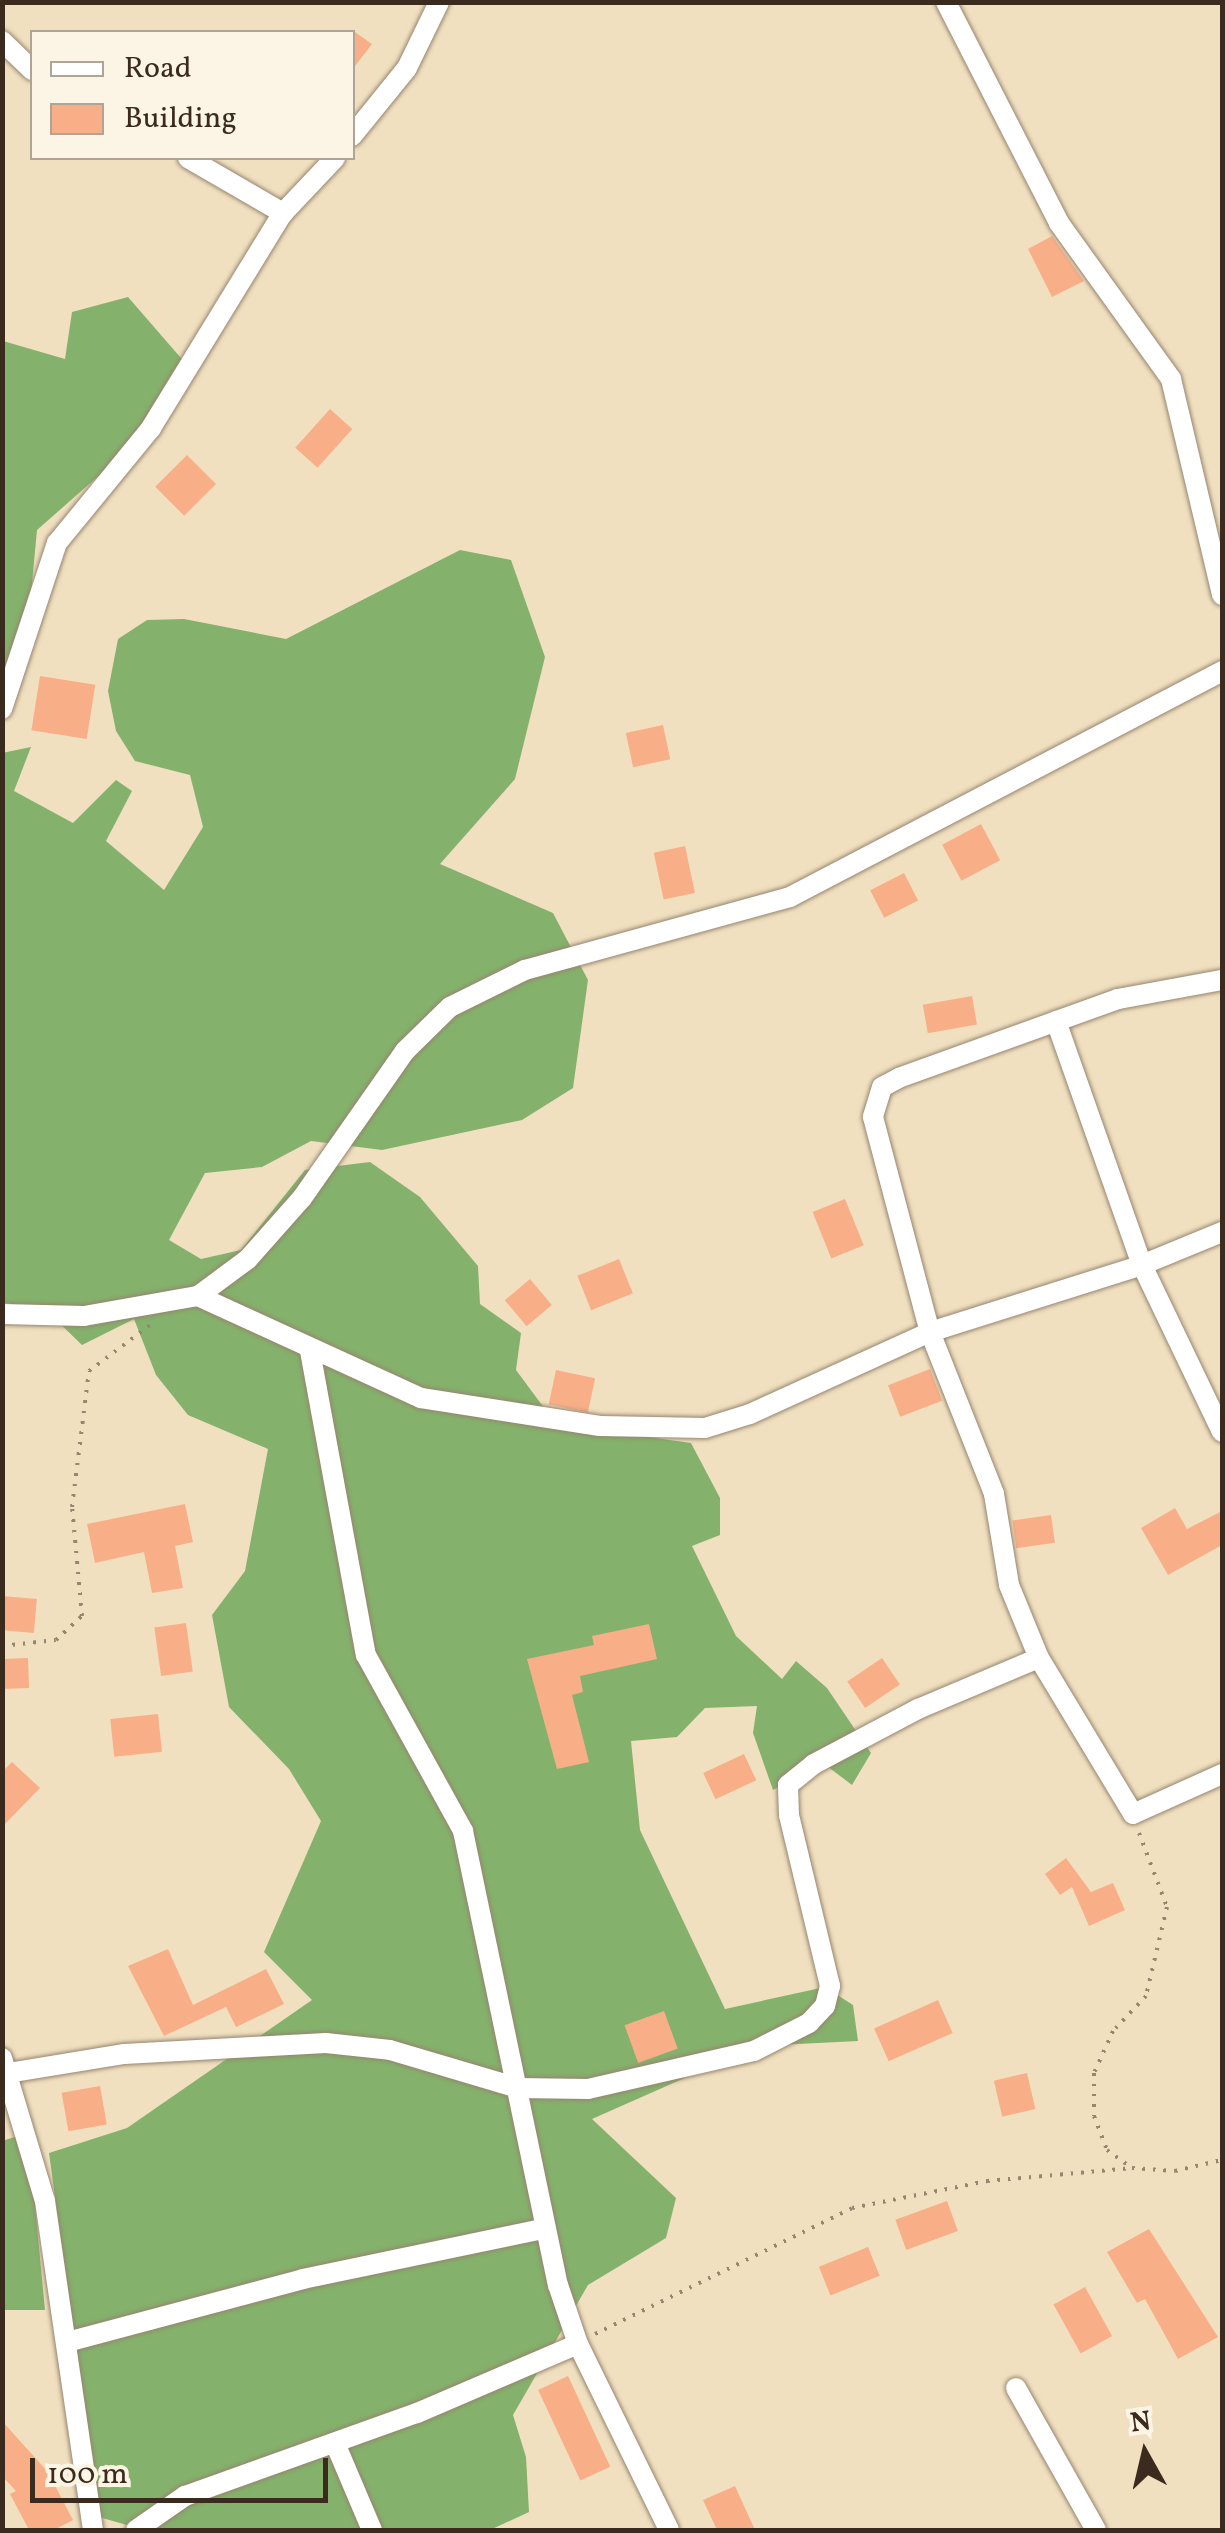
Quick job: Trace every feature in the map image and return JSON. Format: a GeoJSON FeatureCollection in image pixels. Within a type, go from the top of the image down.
{"type":"FeatureCollection","features":[{"type":"Feature","properties":{"kind":"street"},"geometry":{"type":"LineString","coordinates":[[355,132],[408,68],[439,2]]}},
{"type":"Feature","properties":{"kind":"street"},"geometry":{"type":"LineString","coordinates":[[946,2],[1059,224],[1171,378],[1215,540],[1222,595]]}},
{"type":"Feature","properties":{"kind":"street"},"geometry":{"type":"LineString","coordinates":[[2,42],[30,68]]}},
{"type":"Feature","properties":{"kind":"street"},"geometry":{"type":"LineString","coordinates":[[191,160],[283,213]]}},
{"type":"Feature","properties":{"kind":"street"},"geometry":{"type":"LineString","coordinates":[[2,708],[58,543],[151,428],[283,213],[333,160]]}},
{"type":"Feature","properties":{"kind":"street"},"geometry":{"type":"LineString","coordinates":[[2,1314],[84,1316],[198,1296],[248,1259],[302,1198],[406,1051],[450,1007],[525,970],[790,896],[1222,671]]}},
{"type":"Feature","properties":{"kind":"street"},"geometry":{"type":"LineString","coordinates":[[1222,980],[1143,992],[1056,1021],[899,1078],[874,1099],[930,1332],[989,1479],[1010,1586],[1039,1658],[1132,1814],[1222,1774]]}},
{"type":"Feature","properties":{"kind":"street"},"geometry":{"type":"LineString","coordinates":[[1056,1021],[1142,1265],[1222,1432]]}},
{"type":"Feature","properties":{"kind":"street"},"geometry":{"type":"LineString","coordinates":[[198,1296],[310,1351],[421,1398],[473,1410],[666,1430],[705,1428],[750,1414],[930,1332],[1142,1265],[1222,1232]]}},
{"type":"Feature","properties":{"kind":"street"},"geometry":{"type":"LineString","coordinates":[[310,1351],[357,1626],[385,1700],[463,1831],[518,2088],[543,2229],[578,2344],[669,2530]]}},
{"type":"Feature","properties":{"kind":"street"},"geometry":{"type":"LineString","coordinates":[[93,2530],[45,2201],[5,2065],[326,2043],[390,2050],[518,2088],[588,2090],[684,2072],[754,2052],[809,2023],[825,2006],[830,1986],[789,1815],[788,1785],[814,1764],[918,1710],[1039,1658]]}},
{"type":"Feature","properties":{"kind":"street"},"geometry":{"type":"LineString","coordinates":[[67,2342],[303,2279],[543,2229]]}},
{"type":"Feature","properties":{"kind":"street"},"geometry":{"type":"LineString","coordinates":[[136,2530],[186,2496],[334,2443],[578,2344]]}},
{"type":"Feature","properties":{"kind":"street"},"geometry":{"type":"LineString","coordinates":[[1016,2388],[1096,2530]]}},
{"type":"Feature","properties":{"kind":"street"},"geometry":{"type":"LineString","coordinates":[[334,2443],[372,2530]]}},
{"type":"Feature","properties":{"kind":"path"},"geometry":{"type":"LineString","coordinates":[[2,1646],[56,1640],[82,1616],[72,1507],[89,1370],[158,1320]]}},
{"type":"Feature","properties":{"kind":"path"},"geometry":{"type":"LineString","coordinates":[[1132,1814],[1167,1907],[1146,1996],[1113,2032],[1094,2073],[1094,2116],[1107,2150],[1132,2168]]}},
{"type":"Feature","properties":{"kind":"path"},"geometry":{"type":"LineString","coordinates":[[578,2344],[775,2241],[852,2208],[987,2181],[1132,2168],[1174,2171],[1222,2160]]}},
{"type":"Feature","properties":{"kind":"green space"},"geometry":{"type":"Polygon","coordinates":[[[128,297],[187,365],[112,464],[37,530],[26,648],[3,688],[3,341],[65,359],[72,312],[128,297]]]}},
{"type":"Feature","properties":{"kind":"green space"},"geometry":{"type":"Polygon","coordinates":[[[460,550],[511,560],[545,657],[515,779],[440,864],[553,913],[588,980],[573,1088],[522,1120],[382,1150],[311,1141],[262,1167],[205,1173],[169,1240],[201,1259],[241,1250],[305,1170],[370,1162],[420,1197],[478,1266],[480,1304],[521,1333],[516,1370],[556,1424],[691,1443],[720,1498],[720,1535],[692,1546],[736,1636],[782,1679],[796,1661],[827,1688],[871,1753],[852,1785],[823,1763],[773,1790],[753,1733],[757,1706],[705,1708],[677,1737],[631,1741],[640,1830],[725,2009],[825,1987],[853,2005],[858,2041],[757,2046],[592,2119],[676,2198],[666,2238],[588,2285],[513,2415],[526,2457],[529,2512],[490,2530],[144,2530],[99,2517],[49,2153],[127,2128],[312,2000],[264,1952],[321,1821],[289,1769],[229,1707],[212,1615],[245,1571],[268,1449],[188,1415],[156,1375],[134,1319],[82,1345],[51,1315],[3,1302],[2,753],[31,747],[14,791],[73,823],[116,780],[132,791],[106,841],[164,890],[203,827],[190,775],[135,761],[116,731],[108,691],[118,639],[147,620],[184,619],[286,639],[460,550]]]}},
{"type":"Feature","properties":{"kind":"green space"},"geometry":{"type":"Polygon","coordinates":[[[21,2135],[34,2195],[45,2310],[3,2310],[2,2141],[21,2135]]]}},
{"type":"Feature","properties":{"kind":"building"},"geometry":{"type":"Polygon","coordinates":[[[355,32],[372,44],[355,66],[355,32]]]}},
{"type":"Feature","properties":{"kind":"building"},"geometry":{"type":"Polygon","coordinates":[[[1052,236],[1084,281],[1052,297],[1028,249],[1052,236]]]}},
{"type":"Feature","properties":{"kind":"building"},"geometry":{"type":"Polygon","coordinates":[[[330,409],[352,429],[317,468],[295,448],[330,409]]]}},
{"type":"Feature","properties":{"kind":"building"},"geometry":{"type":"Polygon","coordinates":[[[187,455],[216,484],[184,516],[155,487],[187,455]]]}},
{"type":"Feature","properties":{"kind":"building"},"geometry":{"type":"Polygon","coordinates":[[[40,676],[95,685],[87,739],[31,730],[40,676]]]}},
{"type":"Feature","properties":{"kind":"building"},"geometry":{"type":"Polygon","coordinates":[[[663,725],[670,759],[633,767],[626,733],[663,725]]]}},
{"type":"Feature","properties":{"kind":"building"},"geometry":{"type":"Polygon","coordinates":[[[981,824],[1000,860],[961,881],[942,845],[981,824]]]}},
{"type":"Feature","properties":{"kind":"building"},"geometry":{"type":"Polygon","coordinates":[[[685,846],[695,893],[664,900],[654,853],[685,846]]]}},
{"type":"Feature","properties":{"kind":"building"},"geometry":{"type":"Polygon","coordinates":[[[904,873],[918,901],[884,918],[870,890],[904,873]]]}},
{"type":"Feature","properties":{"kind":"building"},"geometry":{"type":"Polygon","coordinates":[[[972,996],[977,1025],[928,1033],[923,1005],[972,996]]]}},
{"type":"Feature","properties":{"kind":"building"},"geometry":{"type":"Polygon","coordinates":[[[845,1199],[864,1245],[831,1258],[813,1212],[845,1199]]]}},
{"type":"Feature","properties":{"kind":"building"},"geometry":{"type":"Polygon","coordinates":[[[619,1259],[633,1293],[591,1310],[577,1276],[619,1259]]]}},
{"type":"Feature","properties":{"kind":"building"},"geometry":{"type":"Polygon","coordinates":[[[530,1279],[552,1305],[527,1326],[505,1300],[530,1279]]]}},
{"type":"Feature","properties":{"kind":"building"},"geometry":{"type":"Polygon","coordinates":[[[930,1369],[942,1401],[900,1417],[888,1385],[930,1369]]]}},
{"type":"Feature","properties":{"kind":"building"},"geometry":{"type":"Polygon","coordinates":[[[556,1370],[595,1378],[588,1413],[549,1404],[556,1370]]]}},
{"type":"Feature","properties":{"kind":"building"},"geometry":{"type":"Polygon","coordinates":[[[185,1504],[193,1542],[175,1546],[183,1588],[152,1593],[144,1552],[95,1563],[87,1524],[185,1504]]]}},
{"type":"Feature","properties":{"kind":"building"},"geometry":{"type":"Polygon","coordinates":[[[1175,1508],[1187,1529],[1222,1511],[1222,1545],[1168,1575],[1141,1528],[1175,1508]]]}},
{"type":"Feature","properties":{"kind":"building"},"geometry":{"type":"Polygon","coordinates":[[[1051,1515],[1055,1543],[1016,1548],[1012,1520],[1051,1515]]]}},
{"type":"Feature","properties":{"kind":"building"},"geometry":{"type":"Polygon","coordinates":[[[2,1596],[37,1599],[34,1633],[2,1630],[2,1596]]]}},
{"type":"Feature","properties":{"kind":"building"},"geometry":{"type":"Polygon","coordinates":[[[186,1623],[193,1672],[161,1676],[154,1627],[186,1623]]]}},
{"type":"Feature","properties":{"kind":"building"},"geometry":{"type":"Polygon","coordinates":[[[649,1624],[657,1659],[580,1676],[583,1692],[572,1695],[589,1762],[557,1769],[527,1659],[594,1645],[592,1636],[649,1624]]]}},
{"type":"Feature","properties":{"kind":"building"},"geometry":{"type":"Polygon","coordinates":[[[28,1658],[29,1688],[3,1689],[2,1659],[28,1658]]]}},
{"type":"Feature","properties":{"kind":"building"},"geometry":{"type":"Polygon","coordinates":[[[882,1658],[900,1685],[865,1708],[847,1681],[882,1658]]]}},
{"type":"Feature","properties":{"kind":"building"},"geometry":{"type":"Polygon","coordinates":[[[158,1714],[162,1752],[114,1757],[110,1719],[158,1714]]]}},
{"type":"Feature","properties":{"kind":"building"},"geometry":{"type":"Polygon","coordinates":[[[744,1754],[756,1780],[715,1799],[703,1773],[744,1754]]]}},
{"type":"Feature","properties":{"kind":"building"},"geometry":{"type":"Polygon","coordinates":[[[12,1762],[40,1788],[2,1827],[2,1772],[12,1762]]]}},
{"type":"Feature","properties":{"kind":"building"},"geometry":{"type":"Polygon","coordinates":[[[1066,1858],[1091,1892],[1113,1883],[1125,1910],[1089,1926],[1072,1887],[1060,1895],[1045,1874],[1066,1858]]]}},
{"type":"Feature","properties":{"kind":"building"},"geometry":{"type":"Polygon","coordinates":[[[168,1949],[193,2005],[266,1969],[284,2004],[236,2027],[226,2007],[164,2036],[128,1966],[168,1949]]]}},
{"type":"Feature","properties":{"kind":"building"},"geometry":{"type":"Polygon","coordinates":[[[938,2000],[953,2033],[889,2061],[874,2028],[938,2000]]]}},
{"type":"Feature","properties":{"kind":"building"},"geometry":{"type":"Polygon","coordinates":[[[664,2011],[678,2049],[638,2063],[625,2025],[664,2011]]]}},
{"type":"Feature","properties":{"kind":"building"},"geometry":{"type":"Polygon","coordinates":[[[1027,2073],[1035,2109],[1002,2117],[994,2081],[1027,2073]]]}},
{"type":"Feature","properties":{"kind":"building"},"geometry":{"type":"Polygon","coordinates":[[[100,2086],[107,2124],[68,2131],[62,2093],[100,2086]]]}},
{"type":"Feature","properties":{"kind":"building"},"geometry":{"type":"Polygon","coordinates":[[[947,2201],[958,2231],[906,2250],[895,2220],[947,2201]]]}},
{"type":"Feature","properties":{"kind":"building"},"geometry":{"type":"Polygon","coordinates":[[[1149,2229],[1218,2337],[1178,2359],[1145,2299],[1137,2303],[1107,2252],[1149,2229]]]}},
{"type":"Feature","properties":{"kind":"building"},"geometry":{"type":"Polygon","coordinates":[[[868,2247],[880,2276],[830,2296],[819,2267],[868,2247]]]}},
{"type":"Feature","properties":{"kind":"building"},"geometry":{"type":"Polygon","coordinates":[[[1085,2287],[1112,2336],[1081,2353],[1054,2304],[1085,2287]]]}},
{"type":"Feature","properties":{"kind":"building"},"geometry":{"type":"Polygon","coordinates":[[[568,2376],[610,2467],[580,2481],[538,2390],[568,2376]]]}},
{"type":"Feature","properties":{"kind":"building"},"geometry":{"type":"Polygon","coordinates":[[[2,2421],[48,2472],[73,2520],[54,2530],[29,2530],[10,2494],[16,2491],[2,2476],[2,2421]]]}},
{"type":"Feature","properties":{"kind":"building"},"geometry":{"type":"Polygon","coordinates":[[[735,2486],[755,2530],[717,2530],[703,2500],[735,2486]]]}}]}
